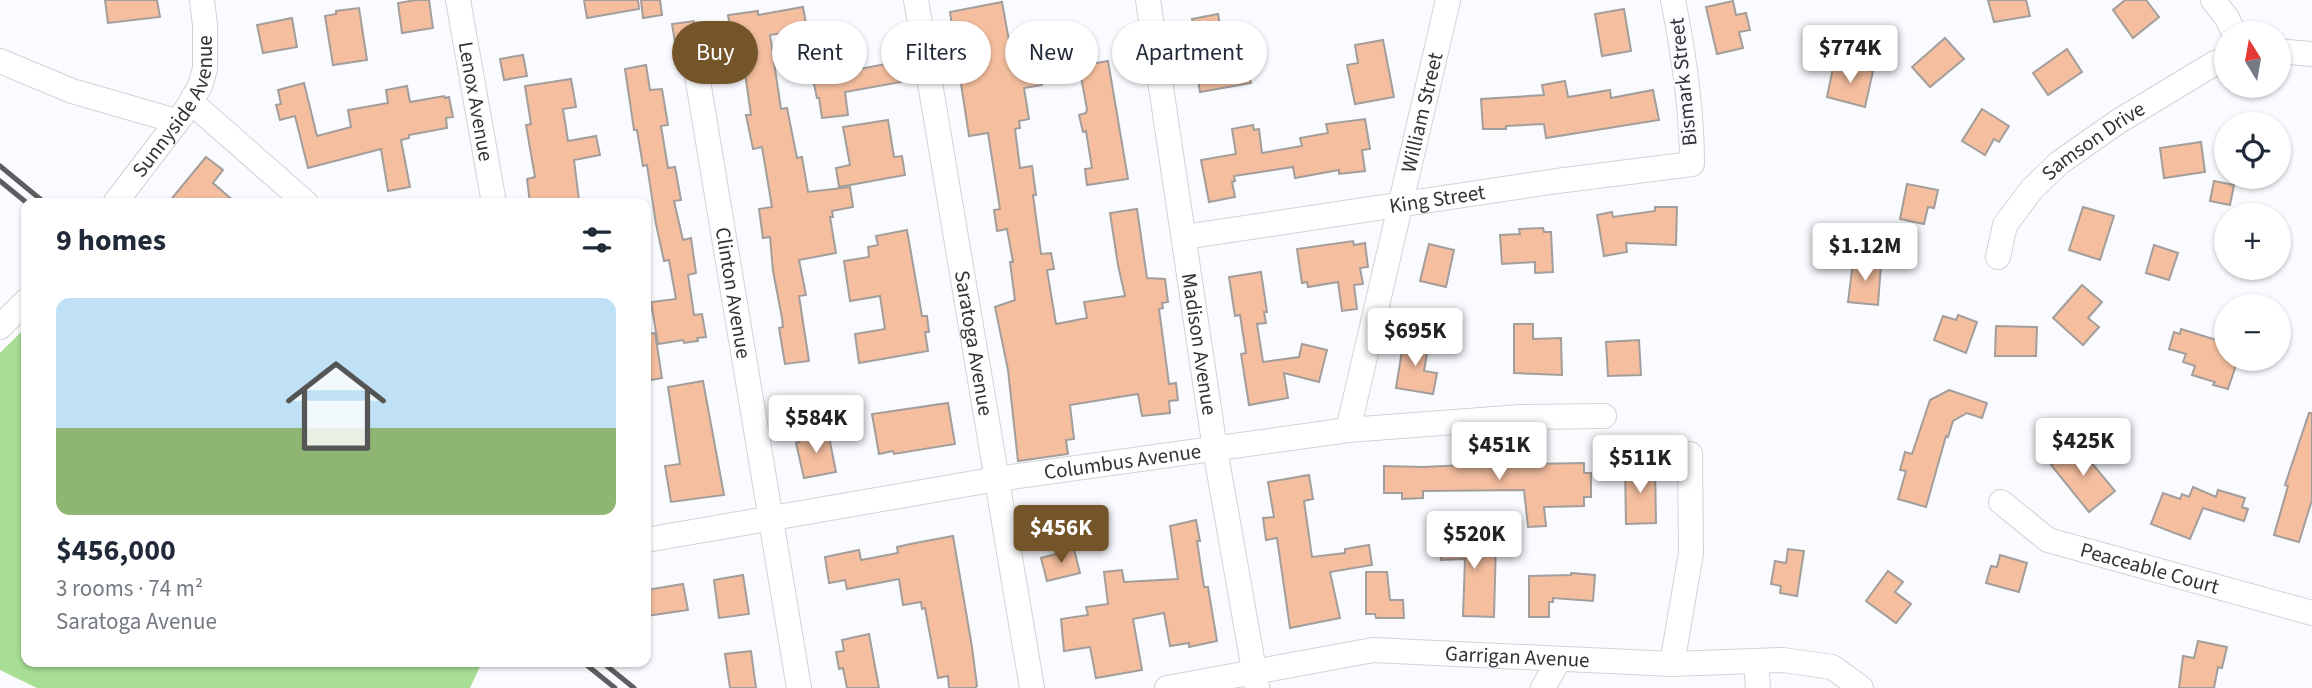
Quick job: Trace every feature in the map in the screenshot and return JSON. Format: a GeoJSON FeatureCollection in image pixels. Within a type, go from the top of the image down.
{"type":"FeatureCollection","features":[{"type":"Feature","properties":{"kind":"street","name":"Sunnyside Avenue"},"geometry":{"type":"LineString","coordinates":[[119,198],[200,86],[205,69],[202,0]]}},
{"type":"Feature","properties":{"kind":"street","name":"Lenox Avenue"},"geometry":{"type":"LineString","coordinates":[[457,0],[493,198]]}},
{"type":"Feature","properties":{"kind":"street","name":"Saratoga Avenue"},"geometry":{"type":"LineString","coordinates":[[916,0],[1032,688]]}},
{"type":"Feature","properties":{"kind":"street","name":"Madison Avenue"},"geometry":{"type":"LineString","coordinates":[[1148,0],[1215,449],[1256,680]]}},
{"type":"Feature","properties":{"kind":"street","name":"William Street"},"geometry":{"type":"LineString","coordinates":[[1348,430],[1448,0]]}},
{"type":"Feature","properties":{"kind":"street","name":"Bismark Street"},"geometry":{"type":"LineString","coordinates":[[1674,0],[1686,68],[1692,164]]}},
{"type":"Feature","properties":{"kind":"street"},"geometry":{"type":"LineString","coordinates":[[2213,0],[2229,21]]}},
{"type":"Feature","properties":{"kind":"street"},"geometry":{"type":"LineString","coordinates":[[2291,52],[2312,54]]}},
{"type":"Feature","properties":{"kind":"street"},"geometry":{"type":"LineString","coordinates":[[0,61],[72,91],[183,112],[299,198]]}},
{"type":"Feature","properties":{"kind":"street","name":"Samson Drive"},"geometry":{"type":"LineString","coordinates":[[1998,257],[2005,225],[2032,189],[2059,163],[2119,121],[2214,64]]}},
{"type":"Feature","properties":{"kind":"street","name":"Clinton Avenue"},"geometry":{"type":"LineString","coordinates":[[698,84],[799,688]]}},
{"type":"Feature","properties":{"kind":"street","name":"King Street"},"geometry":{"type":"LineString","coordinates":[[1184,237],[1692,164]]}},
{"type":"Feature","properties":{"kind":"street"},"geometry":{"type":"LineString","coordinates":[[0,327],[21,306]]}},
{"type":"Feature","properties":{"kind":"street","name":"Columbus Avenue"},"geometry":{"type":"LineString","coordinates":[[651,539],[997,480],[1348,430],[1521,417],[1604,416]]}},
{"type":"Feature","properties":{"kind":"street"},"geometry":{"type":"LineString","coordinates":[[1672,664],[1690,554],[1690,454]]}},
{"type":"Feature","properties":{"kind":"street","name":"Peaceable Court"},"geometry":{"type":"LineString","coordinates":[[2001,502],[2048,540],[2312,613]]}},
{"type":"Feature","properties":{"kind":"street","name":"Garrigan Avenue"},"geometry":{"type":"LineString","coordinates":[[1167,688],[1256,680],[1373,650],[1672,664],[1783,660],[1832,667],[1861,688]]}},
{"type":"Feature","properties":{"kind":"street"},"geometry":{"type":"LineString","coordinates":[[1543,688],[1559,660]]}},
{"type":"Feature","properties":{"kind":"street"},"geometry":{"type":"LineString","coordinates":[[1756,660],[1758,688]]}},
{"type":"Feature","properties":{"kind":"green space"},"geometry":{"type":"Polygon","coordinates":[[[21,332],[21,667],[480,667],[470,688],[37,688],[0,670],[0,353],[21,332]]]}},
{"type":"Feature","properties":{"kind":"building"},"geometry":{"type":"Polygon","coordinates":[[[105,0],[157,0],[160,17],[108,23],[105,0]]]}},
{"type":"Feature","properties":{"kind":"building"},"geometry":{"type":"Polygon","coordinates":[[[429,0],[433,28],[402,33],[398,3],[429,0]]]}},
{"type":"Feature","properties":{"kind":"building"},"geometry":{"type":"Polygon","coordinates":[[[584,0],[638,0],[639,9],[587,18],[584,0]]]}},
{"type":"Feature","properties":{"kind":"building"},"geometry":{"type":"Polygon","coordinates":[[[641,0],[660,0],[662,15],[643,18],[641,0]]]}},
{"type":"Feature","properties":{"kind":"building"},"geometry":{"type":"Polygon","coordinates":[[[1988,0],[2026,0],[2030,16],[1994,22],[1988,0]]]}},
{"type":"Feature","properties":{"kind":"building"},"geometry":{"type":"Polygon","coordinates":[[[2125,0],[2146,0],[2159,17],[2133,38],[2113,10],[2125,0]]]}},
{"type":"Feature","properties":{"kind":"building"},"geometry":{"type":"Polygon","coordinates":[[[1733,1],[1736,15],[1746,13],[1750,30],[1739,32],[1743,48],[1717,54],[1706,7],[1733,1]]]}},
{"type":"Feature","properties":{"kind":"building"},"geometry":{"type":"Polygon","coordinates":[[[1002,2],[1005,21],[1005,84],[1042,84],[1024,88],[1029,119],[1019,121],[1020,128],[1015,129],[1020,168],[1032,166],[1041,254],[1051,253],[1054,269],[1047,270],[1056,324],[1087,318],[1084,302],[1125,296],[1110,213],[1137,209],[1147,278],[1165,279],[1168,302],[1162,303],[1163,308],[1159,309],[1169,384],[1176,383],[1178,400],[1169,401],[1170,413],[1142,416],[1138,394],[1070,405],[1074,439],[1066,440],[1068,454],[1018,461],[1008,370],[995,307],[1015,300],[1010,262],[1013,262],[1007,229],[997,231],[994,210],[1000,209],[988,133],[969,136],[961,84],[991,84],[991,21],[951,21],[950,12],[1002,2]]]}},
{"type":"Feature","properties":{"kind":"building"},"geometry":{"type":"Polygon","coordinates":[[[803,7],[806,21],[772,21],[772,84],[777,84],[781,109],[787,108],[797,158],[802,157],[808,192],[850,187],[853,207],[832,211],[833,217],[830,217],[836,253],[799,260],[806,295],[799,296],[809,361],[785,364],[779,328],[783,327],[782,318],[770,237],[763,238],[759,209],[772,207],[762,147],[753,149],[746,115],[751,115],[747,84],[758,84],[758,21],[729,21],[728,15],[758,11],[758,15],[803,7]]]}},
{"type":"Feature","properties":{"kind":"building"},"geometry":{"type":"Polygon","coordinates":[[[359,8],[367,60],[333,65],[325,16],[336,14],[336,11],[359,8]]]}},
{"type":"Feature","properties":{"kind":"building"},"geometry":{"type":"Polygon","coordinates":[[[1624,9],[1631,51],[1602,56],[1595,14],[1624,9]]]}},
{"type":"Feature","properties":{"kind":"building"},"geometry":{"type":"Polygon","coordinates":[[[1218,14],[1219,21],[1192,21],[1218,14]]]}},
{"type":"Feature","properties":{"kind":"building"},"geometry":{"type":"Polygon","coordinates":[[[292,18],[297,47],[263,53],[257,25],[292,18]]]}},
{"type":"Feature","properties":{"kind":"building"},"geometry":{"type":"Polygon","coordinates":[[[1945,38],[1964,59],[1930,87],[1912,67],[1945,38]]]}},
{"type":"Feature","properties":{"kind":"building"},"geometry":{"type":"Polygon","coordinates":[[[1383,40],[1394,97],[1355,104],[1347,65],[1358,63],[1355,45],[1383,40]]]}},
{"type":"Feature","properties":{"kind":"building"},"geometry":{"type":"Polygon","coordinates":[[[2067,49],[2082,72],[2048,95],[2033,73],[2067,49]]]}},
{"type":"Feature","properties":{"kind":"building"},"geometry":{"type":"Polygon","coordinates":[[[523,55],[527,76],[504,80],[500,59],[523,55]]]}},
{"type":"Feature","properties":{"kind":"building"},"geometry":{"type":"Polygon","coordinates":[[[1108,61],[1128,179],[1087,185],[1085,169],[1092,168],[1086,131],[1083,132],[1079,115],[1086,113],[1087,109],[1082,84],[1098,84],[1098,63],[1108,61]]]}},
{"type":"Feature","properties":{"kind":"building"},"geometry":{"type":"Polygon","coordinates":[[[1834,63],[1873,71],[1865,107],[1827,97],[1834,63]]]}},
{"type":"Feature","properties":{"kind":"building"},"geometry":{"type":"Polygon","coordinates":[[[646,65],[650,90],[662,89],[668,125],[661,126],[668,168],[675,167],[681,200],[674,201],[683,240],[691,238],[696,273],[688,275],[694,315],[702,314],[706,337],[697,338],[698,341],[684,343],[683,340],[658,344],[651,302],[676,299],[669,260],[664,261],[647,165],[643,166],[637,130],[634,130],[625,69],[646,65]]]}},
{"type":"Feature","properties":{"kind":"building"},"geometry":{"type":"Polygon","coordinates":[[[881,65],[881,84],[890,84],[845,92],[848,115],[822,118],[814,84],[867,84],[867,68],[881,65]]]}},
{"type":"Feature","properties":{"kind":"building"},"geometry":{"type":"Polygon","coordinates":[[[571,79],[576,107],[563,109],[568,141],[596,136],[600,155],[574,160],[579,198],[529,198],[527,179],[535,177],[526,125],[531,124],[525,86],[571,79]]]}},
{"type":"Feature","properties":{"kind":"building"},"geometry":{"type":"Polygon","coordinates":[[[1565,81],[1568,97],[1610,90],[1611,98],[1653,90],[1659,120],[1546,138],[1544,124],[1483,129],[1481,99],[1544,95],[1542,85],[1565,81]]]}},
{"type":"Feature","properties":{"kind":"building"},"geometry":{"type":"Polygon","coordinates":[[[304,83],[317,136],[351,127],[348,110],[388,103],[386,90],[407,86],[410,102],[449,97],[453,117],[446,118],[447,128],[409,135],[409,138],[401,140],[410,187],[388,191],[381,149],[308,168],[295,116],[280,120],[276,105],[281,104],[278,90],[304,83]]]}},
{"type":"Feature","properties":{"kind":"building"},"geometry":{"type":"Polygon","coordinates":[[[1199,84],[1245,84],[1200,92],[1199,84]]]}},
{"type":"Feature","properties":{"kind":"building"},"geometry":{"type":"Polygon","coordinates":[[[1982,109],[2009,126],[1999,142],[1994,139],[1985,155],[1962,141],[1982,109]]]}},
{"type":"Feature","properties":{"kind":"building"},"geometry":{"type":"Polygon","coordinates":[[[1365,119],[1370,149],[1362,150],[1365,171],[1339,174],[1339,170],[1295,178],[1293,167],[1234,176],[1235,181],[1232,182],[1235,197],[1209,202],[1201,160],[1236,154],[1232,129],[1253,125],[1254,130],[1259,129],[1262,153],[1302,146],[1300,138],[1328,133],[1326,124],[1365,119]]]}},
{"type":"Feature","properties":{"kind":"building"},"geometry":{"type":"Polygon","coordinates":[[[888,120],[894,157],[902,156],[905,175],[839,187],[836,168],[850,165],[843,127],[888,120]]]}},
{"type":"Feature","properties":{"kind":"building"},"geometry":{"type":"Polygon","coordinates":[[[2201,142],[2205,172],[2164,178],[2160,148],[2201,142]]]}},
{"type":"Feature","properties":{"kind":"building"},"geometry":{"type":"Polygon","coordinates":[[[206,157],[223,170],[213,183],[230,198],[172,198],[206,157]]]}},
{"type":"Feature","properties":{"kind":"building"},"geometry":{"type":"Polygon","coordinates":[[[2214,181],[2214,189],[2233,189],[2230,203],[2210,201],[2214,181]]]}},
{"type":"Feature","properties":{"kind":"building"},"geometry":{"type":"Polygon","coordinates":[[[1907,184],[1938,190],[1934,208],[1928,207],[1924,224],[1900,219],[1907,184]]]}},
{"type":"Feature","properties":{"kind":"building"},"geometry":{"type":"Polygon","coordinates":[[[1655,207],[1677,207],[1676,245],[1626,243],[1627,252],[1604,256],[1597,215],[1612,212],[1613,217],[1655,211],[1655,207]]]}},
{"type":"Feature","properties":{"kind":"building"},"geometry":{"type":"Polygon","coordinates":[[[2083,207],[2114,216],[2100,260],[2069,250],[2083,207]]]}},
{"type":"Feature","properties":{"kind":"building"},"geometry":{"type":"Polygon","coordinates":[[[1543,228],[1544,232],[1551,232],[1553,272],[1535,273],[1535,262],[1502,264],[1500,235],[1520,234],[1519,229],[1543,228]]]}},
{"type":"Feature","properties":{"kind":"building"},"geometry":{"type":"Polygon","coordinates":[[[907,230],[922,316],[927,316],[929,332],[925,332],[928,351],[859,363],[855,334],[885,329],[880,296],[850,301],[844,261],[869,257],[868,247],[878,245],[876,236],[907,230]]]}},
{"type":"Feature","properties":{"kind":"building"},"geometry":{"type":"Polygon","coordinates":[[[1353,241],[1354,245],[1365,243],[1368,267],[1360,268],[1363,284],[1354,285],[1357,309],[1342,311],[1338,282],[1308,287],[1307,282],[1302,283],[1297,249],[1353,241]]]}},
{"type":"Feature","properties":{"kind":"building"},"geometry":{"type":"Polygon","coordinates":[[[1429,244],[1454,250],[1446,287],[1420,281],[1429,244]]]}},
{"type":"Feature","properties":{"kind":"building"},"geometry":{"type":"Polygon","coordinates":[[[2154,245],[2178,253],[2169,280],[2146,273],[2154,245]]]}},
{"type":"Feature","properties":{"kind":"building"},"geometry":{"type":"Polygon","coordinates":[[[1853,262],[1881,264],[1878,305],[1848,302],[1853,262]]]}},
{"type":"Feature","properties":{"kind":"building"},"geometry":{"type":"Polygon","coordinates":[[[1261,272],[1267,312],[1264,312],[1266,323],[1257,324],[1263,362],[1299,357],[1302,344],[1327,350],[1319,382],[1284,373],[1288,398],[1249,405],[1241,354],[1246,353],[1240,315],[1235,316],[1229,277],[1261,272]]]}},
{"type":"Feature","properties":{"kind":"building"},"geometry":{"type":"Polygon","coordinates":[[[2082,285],[2102,302],[2088,318],[2099,327],[2083,345],[2053,318],[2082,285]]]}},
{"type":"Feature","properties":{"kind":"building"},"geometry":{"type":"Polygon","coordinates":[[[1958,315],[1977,322],[1966,353],[1934,340],[1943,316],[1956,320],[1958,315]]]}},
{"type":"Feature","properties":{"kind":"building"},"geometry":{"type":"Polygon","coordinates":[[[1514,324],[1533,324],[1533,339],[1561,338],[1562,375],[1514,373],[1514,324]]]}},
{"type":"Feature","properties":{"kind":"building"},"geometry":{"type":"Polygon","coordinates":[[[1996,326],[2037,327],[2036,356],[1995,356],[1996,326]]]}},
{"type":"Feature","properties":{"kind":"building"},"geometry":{"type":"Polygon","coordinates":[[[2181,329],[2214,339],[2214,371],[2234,371],[2228,389],[2192,375],[2195,366],[2183,362],[2186,354],[2169,349],[2174,332],[2180,334],[2181,329]]]}},
{"type":"Feature","properties":{"kind":"building"},"geometry":{"type":"Polygon","coordinates":[[[651,333],[655,333],[662,378],[651,380],[651,333]]]}},
{"type":"Feature","properties":{"kind":"building"},"geometry":{"type":"Polygon","coordinates":[[[1404,338],[1429,342],[1424,371],[1437,373],[1433,394],[1396,388],[1404,338]]]}},
{"type":"Feature","properties":{"kind":"building"},"geometry":{"type":"Polygon","coordinates":[[[1639,340],[1641,375],[1608,376],[1606,342],[1639,340]]]}},
{"type":"Feature","properties":{"kind":"building"},"geometry":{"type":"Polygon","coordinates":[[[703,381],[724,495],[671,502],[665,466],[680,464],[668,387],[703,381]]]}},
{"type":"Feature","properties":{"kind":"building"},"geometry":{"type":"Polygon","coordinates":[[[1949,390],[1987,403],[1982,418],[1967,413],[1953,421],[1948,437],[1946,436],[1926,507],[1898,499],[1906,471],[1900,470],[1905,452],[1912,454],[1930,400],[1949,390]]]}},
{"type":"Feature","properties":{"kind":"building"},"geometry":{"type":"Polygon","coordinates":[[[948,403],[955,444],[879,454],[872,414],[948,403]]]}},
{"type":"Feature","properties":{"kind":"building"},"geometry":{"type":"Polygon","coordinates":[[[2309,413],[2312,413],[2312,500],[2299,542],[2274,535],[2288,486],[2285,485],[2309,413]]]}},
{"type":"Feature","properties":{"kind":"building"},"geometry":{"type":"Polygon","coordinates":[[[828,432],[836,472],[804,478],[796,443],[799,442],[798,438],[828,432]]]}},
{"type":"Feature","properties":{"kind":"building"},"geometry":{"type":"Polygon","coordinates":[[[2076,444],[2115,491],[2089,512],[2051,465],[2076,444]]]}},
{"type":"Feature","properties":{"kind":"building"},"geometry":{"type":"Polygon","coordinates":[[[1526,453],[1527,464],[1584,463],[1584,473],[1591,473],[1591,497],[1584,497],[1584,506],[1544,507],[1546,526],[1528,527],[1524,490],[1423,491],[1423,498],[1402,499],[1402,493],[1384,493],[1384,466],[1487,464],[1487,454],[1526,453]]]}},
{"type":"Feature","properties":{"kind":"building"},"geometry":{"type":"Polygon","coordinates":[[[1655,465],[1656,523],[1626,524],[1625,466],[1655,465]]]}},
{"type":"Feature","properties":{"kind":"building"},"geometry":{"type":"Polygon","coordinates":[[[1309,475],[1313,499],[1304,501],[1312,557],[1345,553],[1345,549],[1369,545],[1372,565],[1330,572],[1340,618],[1290,628],[1277,538],[1266,540],[1263,518],[1274,517],[1268,482],[1309,475]]]}},
{"type":"Feature","properties":{"kind":"building"},"geometry":{"type":"Polygon","coordinates":[[[2193,487],[2216,497],[2218,490],[2245,498],[2242,507],[2248,509],[2244,521],[2203,508],[2190,539],[2151,524],[2163,493],[2180,499],[2182,494],[2189,497],[2193,487]]]}},
{"type":"Feature","properties":{"kind":"building"},"geometry":{"type":"Polygon","coordinates":[[[1196,520],[1204,587],[1208,587],[1217,641],[1189,647],[1189,643],[1170,646],[1164,613],[1133,619],[1142,670],[1096,678],[1090,647],[1064,651],[1061,619],[1088,615],[1086,607],[1108,604],[1104,572],[1122,570],[1124,582],[1178,579],[1170,526],[1196,520]]]}},
{"type":"Feature","properties":{"kind":"building"},"geometry":{"type":"Polygon","coordinates":[[[1486,535],[1486,541],[1496,541],[1494,617],[1463,616],[1465,559],[1441,560],[1441,536],[1486,535]]]}},
{"type":"Feature","properties":{"kind":"building"},"geometry":{"type":"Polygon","coordinates":[[[953,536],[972,647],[977,686],[975,688],[949,688],[948,676],[938,678],[925,608],[922,609],[921,602],[903,605],[899,579],[847,589],[845,580],[829,583],[825,557],[859,550],[861,560],[898,553],[897,547],[953,536]]]}},
{"type":"Feature","properties":{"kind":"building"},"geometry":{"type":"Polygon","coordinates":[[[1074,549],[1080,573],[1047,581],[1041,558],[1074,549]]]}},
{"type":"Feature","properties":{"kind":"building"},"geometry":{"type":"Polygon","coordinates":[[[1788,549],[1804,551],[1797,596],[1780,593],[1781,586],[1771,584],[1775,561],[1786,563],[1788,549]]]}},
{"type":"Feature","properties":{"kind":"building"},"geometry":{"type":"Polygon","coordinates":[[[2000,555],[2027,563],[2019,592],[1986,583],[1991,566],[1997,567],[2000,555]]]}},
{"type":"Feature","properties":{"kind":"building"},"geometry":{"type":"Polygon","coordinates":[[[1888,571],[1903,582],[1895,592],[1911,604],[1896,623],[1866,601],[1888,571]]]}},
{"type":"Feature","properties":{"kind":"building"},"geometry":{"type":"Polygon","coordinates":[[[1366,572],[1387,572],[1390,600],[1403,600],[1404,618],[1376,618],[1375,614],[1366,614],[1366,572]]]}},
{"type":"Feature","properties":{"kind":"building"},"geometry":{"type":"Polygon","coordinates":[[[1571,573],[1595,575],[1593,601],[1553,598],[1553,602],[1549,602],[1549,617],[1529,617],[1529,576],[1571,573]]]}},
{"type":"Feature","properties":{"kind":"building"},"geometry":{"type":"Polygon","coordinates":[[[743,575],[749,614],[719,618],[714,580],[743,575]]]}},
{"type":"Feature","properties":{"kind":"building"},"geometry":{"type":"Polygon","coordinates":[[[683,584],[688,610],[651,615],[651,589],[683,584]]]}},
{"type":"Feature","properties":{"kind":"building"},"geometry":{"type":"Polygon","coordinates":[[[869,634],[879,688],[847,688],[836,652],[844,651],[842,640],[869,634]]]}},
{"type":"Feature","properties":{"kind":"building"},"geometry":{"type":"Polygon","coordinates":[[[2198,641],[2227,647],[2222,668],[2218,667],[2214,688],[2179,688],[2183,656],[2194,658],[2198,641]]]}},
{"type":"Feature","properties":{"kind":"building"},"geometry":{"type":"Polygon","coordinates":[[[751,651],[756,688],[730,688],[725,654],[751,651]]]}},
{"type":"Feature","properties":{"kind":"railway"},"geometry":{"type":"LineString","coordinates":[[0,166],[39,198]]}},
{"type":"Feature","properties":{"kind":"railway"},"geometry":{"type":"LineString","coordinates":[[0,181],[21,198]]}},
{"type":"Feature","properties":{"kind":"railway"},"geometry":{"type":"LineString","coordinates":[[589,667],[615,688]]}},
{"type":"Feature","properties":{"kind":"railway"},"geometry":{"type":"LineString","coordinates":[[608,667],[634,688]]}}]}
